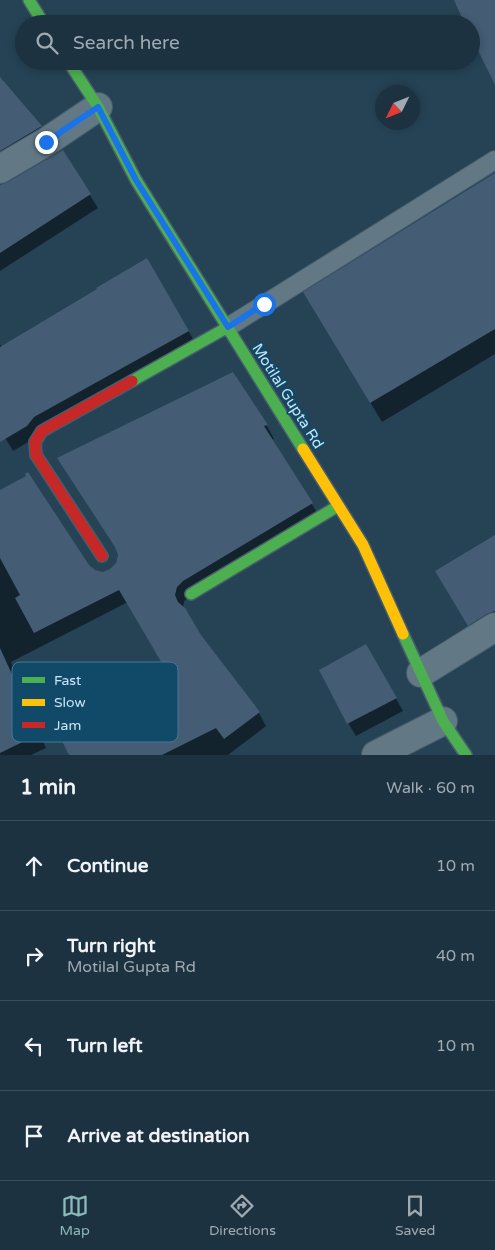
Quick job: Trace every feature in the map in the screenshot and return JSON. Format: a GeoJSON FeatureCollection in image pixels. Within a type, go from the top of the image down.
{"type":"FeatureCollection","features":[{"type":"Feature","properties":{"kind":"street"},"geometry":{"type":"LineString","coordinates":[[29,0],[38,15]]}},
{"type":"Feature","properties":{"kind":"street","name":"Motilal Gupta Rd"},"geometry":{"type":"LineString","coordinates":[[74,70],[98,107],[136,180],[363,545],[442,721],[466,755]]}},
{"type":"Feature","properties":{"kind":"street"},"geometry":{"type":"LineString","coordinates":[[0,169],[46,142],[98,107]]}},
{"type":"Feature","properties":{"kind":"street"},"geometry":{"type":"LineString","coordinates":[[102,556],[36,455],[35,442],[42,431],[228,327]]}},
{"type":"Feature","properties":{"kind":"street"},"geometry":{"type":"LineString","coordinates":[[191,594],[338,506]]}},
{"type":"Feature","properties":{"kind":"street"},"geometry":{"type":"LineString","coordinates":[[421,673],[495,627]]}},
{"type":"Feature","properties":{"kind":"street"},"geometry":{"type":"LineString","coordinates":[[376,755],[442,721]]}},
{"type":"Feature","properties":{"kind":"lane"},"geometry":{"type":"LineString","coordinates":[[228,327],[495,160]]}},
{"type":"Feature","properties":{"kind":"building"},"geometry":{"type":"Polygon","coordinates":[[[454,0],[495,0],[495,85],[480,54],[480,15],[461,15],[454,0]]]}},
{"type":"Feature","properties":{"kind":"building"},"geometry":{"type":"Polygon","coordinates":[[[0,77],[42,126],[0,151],[0,77]]]}},
{"type":"Feature","properties":{"kind":"building"},"geometry":{"type":"Polygon","coordinates":[[[63,150],[91,194],[0,253],[0,185],[63,150]]]}},
{"type":"Feature","properties":{"kind":"building"},"geometry":{"type":"Polygon","coordinates":[[[495,173],[495,329],[370,403],[303,292],[495,173]]]}},
{"type":"Feature","properties":{"kind":"building"},"geometry":{"type":"Polygon","coordinates":[[[147,258],[189,331],[34,417],[27,426],[0,442],[0,347],[147,258]]]}},
{"type":"Feature","properties":{"kind":"building"},"geometry":{"type":"Polygon","coordinates":[[[233,372],[268,425],[264,426],[313,503],[183,581],[177,587],[175,595],[201,635],[260,712],[224,739],[216,728],[162,755],[69,755],[62,742],[178,742],[178,662],[161,662],[119,590],[34,633],[15,598],[20,595],[0,558],[0,490],[26,476],[25,474],[28,472],[89,565],[95,570],[103,572],[110,569],[116,563],[118,555],[115,547],[57,458],[233,372]]]}},
{"type":"Feature","properties":{"kind":"building"},"geometry":{"type":"Polygon","coordinates":[[[495,535],[495,611],[468,626],[435,571],[495,535]]]}},
{"type":"Feature","properties":{"kind":"building"},"geometry":{"type":"Polygon","coordinates":[[[366,644],[397,698],[347,724],[319,670],[366,644]]]}},
{"type":"Feature","properties":{"kind":"building"},"geometry":{"type":"Polygon","coordinates":[[[0,648],[12,674],[12,742],[23,742],[0,753],[0,648]]]}},
{"type":"Feature","properties":{"kind":"traffic: fast"},"geometry":{"type":"LineString","coordinates":[[29,0],[38,15]]}},
{"type":"Feature","properties":{"kind":"traffic: fast"},"geometry":{"type":"LineString","coordinates":[[74,70],[98,107],[136,180],[303,449]]}},
{"type":"Feature","properties":{"kind":"traffic: fast"},"geometry":{"type":"LineString","coordinates":[[132,381],[228,327]]}},
{"type":"Feature","properties":{"kind":"traffic: fast"},"geometry":{"type":"LineString","coordinates":[[191,594],[338,506]]}},
{"type":"Feature","properties":{"kind":"traffic: fast"},"geometry":{"type":"LineString","coordinates":[[403,634],[443,721],[466,755]]}},
{"type":"Feature","properties":{"kind":"traffic: slow"},"geometry":{"type":"LineString","coordinates":[[303,449],[363,545],[403,634]]}},
{"type":"Feature","properties":{"kind":"traffic: jam"},"geometry":{"type":"LineString","coordinates":[[102,556],[36,455],[35,442],[42,431],[132,381]]}},
{"type":"Feature","properties":{"kind":"route"},"geometry":{"type":"LineString","coordinates":[[46,142],[98,107],[136,180],[228,327],[264,304]]}}]}
